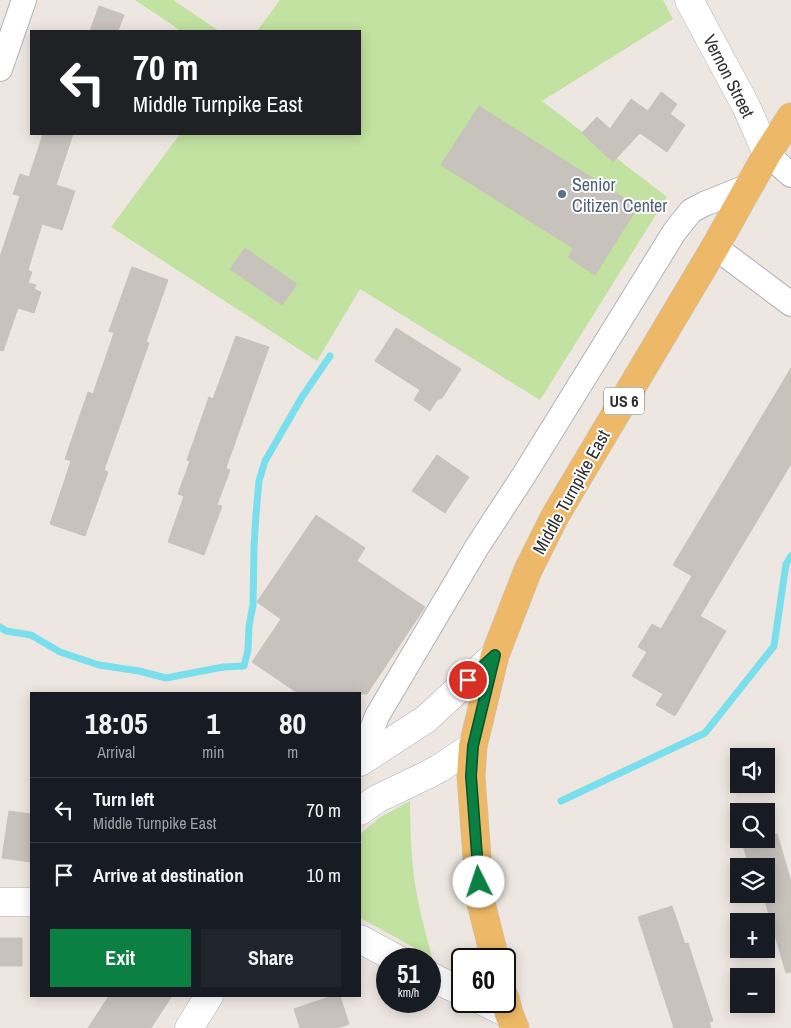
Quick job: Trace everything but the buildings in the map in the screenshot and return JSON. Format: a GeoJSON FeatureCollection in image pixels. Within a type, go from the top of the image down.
{"type":"FeatureCollection","features":[{"type":"Feature","properties":{"kind":"main road","name":"Vernon Street"},"geometry":{"type":"LineString","coordinates":[[689,0],[746,106],[767,154]]}},
{"type":"Feature","properties":{"kind":"main road","name":"Middle Turnpike East"},"geometry":{"type":"LineString","coordinates":[[361,761],[426,718],[495,655],[528,570],[555,516],[715,247],[767,154],[791,117]]}},
{"type":"Feature","properties":{"kind":"main road","name":"US 6"},"geometry":{"type":"LineString","coordinates":[[492,948],[480,899],[471,776],[473,746],[495,655]]}},
{"type":"Feature","properties":{"kind":"main road"},"geometry":{"type":"LineString","coordinates":[[361,810],[377,799],[440,768],[473,746]]}},
{"type":"Feature","properties":{"kind":"main road"},"geometry":{"type":"LineString","coordinates":[[0,902],[30,902]]}},
{"type":"Feature","properties":{"kind":"main road"},"geometry":{"type":"LineString","coordinates":[[361,941],[376,948]]}},
{"type":"Feature","properties":{"kind":"main road"},"geometry":{"type":"LineString","coordinates":[[189,1028],[208,997]]}},
{"type":"Feature","properties":{"kind":"street"},"geometry":{"type":"LineString","coordinates":[[0,69],[24,0]]}},
{"type":"Feature","properties":{"kind":"street"},"geometry":{"type":"LineString","coordinates":[[767,154],[791,175]]}},
{"type":"Feature","properties":{"kind":"street"},"geometry":{"type":"LineString","coordinates":[[361,750],[377,716],[477,547],[524,475],[675,231],[691,212],[697,208],[749,186]]}},
{"type":"Feature","properties":{"kind":"street"},"geometry":{"type":"LineString","coordinates":[[715,247],[791,304]]}},
{"type":"Feature","properties":{"kind":"green space"},"geometry":{"type":"Polygon","coordinates":[[[135,0],[173,0],[218,30],[180,30],[135,0]]]}},
{"type":"Feature","properties":{"kind":"green space"},"geometry":{"type":"Polygon","coordinates":[[[280,0],[663,0],[673,19],[542,101],[667,197],[540,400],[360,289],[317,361],[111,227],[179,135],[361,135],[361,30],[258,30],[280,0]]]}},
{"type":"Feature","properties":{"kind":"green space"},"geometry":{"type":"Polygon","coordinates":[[[410,801],[414,878],[430,948],[415,948],[361,919],[361,833],[379,818],[410,801]]]}},
{"type":"Feature","properties":{"kind":"waterway"},"geometry":{"type":"LineString","coordinates":[[0,627],[6,631],[31,635],[60,652],[99,665],[139,671],[166,678],[223,667],[244,666],[248,650],[249,626],[253,605],[254,547],[259,481],[265,461],[302,397],[330,356]]}},
{"type":"Feature","properties":{"kind":"waterway"},"geometry":{"type":"LineString","coordinates":[[561,801],[705,733],[774,646],[786,564],[791,556]]}},
{"type":"Feature","properties":{"kind":"place","name":"Senior Citizen Center"},"geometry":{"type":"Point","coordinates":[562,194]}},
{"type":"Feature","properties":{"kind":"route"},"geometry":{"type":"LineString","coordinates":[[468,680],[495,655],[473,746],[471,776],[479,882]]}}]}
